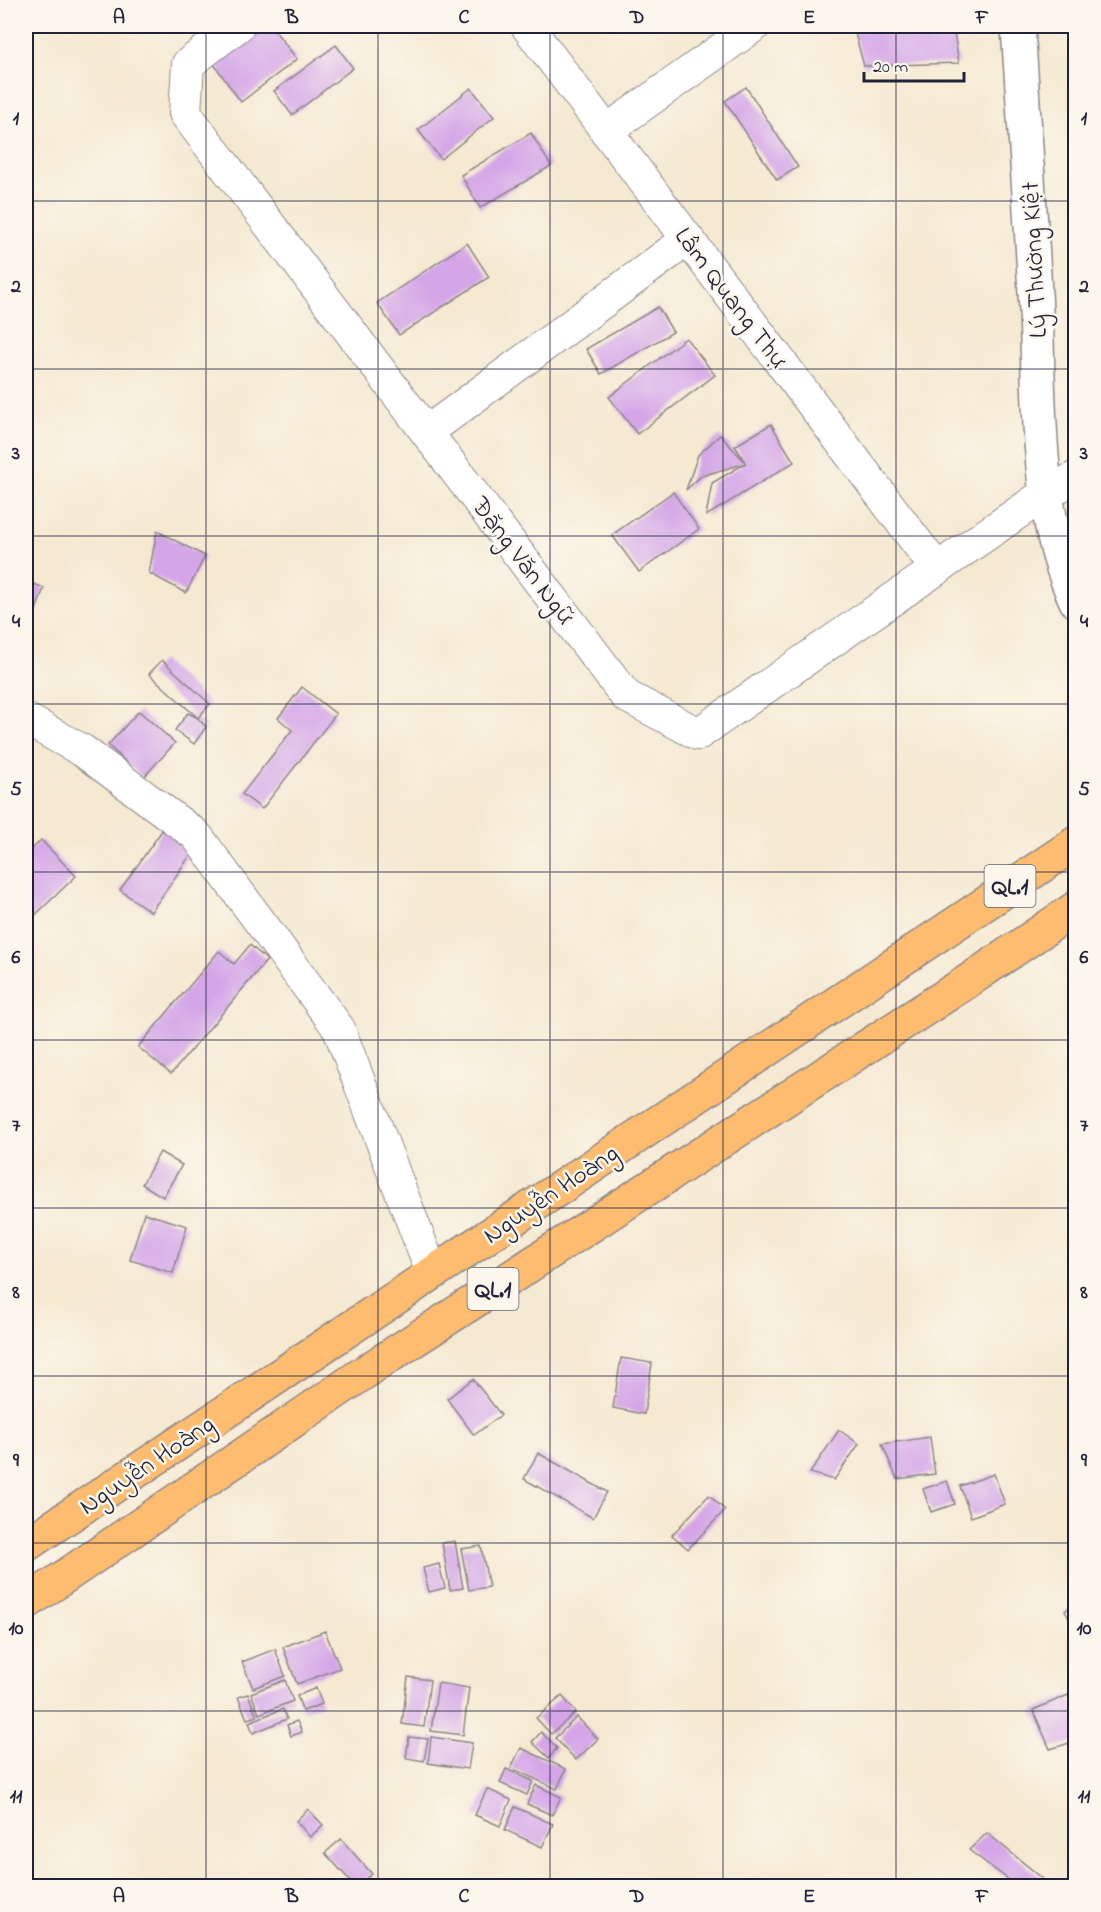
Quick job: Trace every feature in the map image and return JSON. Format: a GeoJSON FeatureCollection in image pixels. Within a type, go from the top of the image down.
{"type":"FeatureCollection","features":[{"type":"Feature","properties":{"kind":"highway","name":"Nguyễn Hoàng"},"geometry":{"type":"LineString","coordinates":[[26,1545],[1076,843]]}},
{"type":"Feature","properties":{"kind":"highway","name":"Nguyễn Hoàng"},"geometry":{"type":"LineString","coordinates":[[26,1603],[365,1372],[965,983],[1076,908]]}},
{"type":"Feature","properties":{"kind":"street","name":"Đặng Văn Ngữ"},"geometry":{"type":"LineString","coordinates":[[238,26],[188,64],[185,113],[627,696],[698,734],[1045,494],[1076,477]]}},
{"type":"Feature","properties":{"kind":"street","name":"Lâm Quang Thự"},"geometry":{"type":"LineString","coordinates":[[527,26],[937,569]]}},
{"type":"Feature","properties":{"kind":"street"},"geometry":{"type":"LineString","coordinates":[[606,131],[754,26]]}},
{"type":"Feature","properties":{"kind":"street","name":"Lý Thường Kiệt"},"geometry":{"type":"LineString","coordinates":[[1018,26],[1045,494],[1067,582],[1076,601]]}},
{"type":"Feature","properties":{"kind":"street"},"geometry":{"type":"LineString","coordinates":[[427,432],[688,239]]}},
{"type":"Feature","properties":{"kind":"street"},"geometry":{"type":"LineString","coordinates":[[26,719],[83,751],[196,835],[339,1029],[432,1273]]}},
{"type":"Feature","properties":{"kind":"building"},"geometry":{"type":"Polygon","coordinates":[[[263,26],[271,26],[297,59],[241,102],[213,63],[263,26]]]}},
{"type":"Feature","properties":{"kind":"building"},"geometry":{"type":"Polygon","coordinates":[[[853,26],[953,26],[959,63],[864,66],[853,26]]]}},
{"type":"Feature","properties":{"kind":"building"},"geometry":{"type":"Polygon","coordinates":[[[336,45],[353,68],[292,115],[274,91],[336,45]]]}},
{"type":"Feature","properties":{"kind":"building"},"geometry":{"type":"Polygon","coordinates":[[[746,87],[798,167],[777,180],[725,101],[746,87]]]}},
{"type":"Feature","properties":{"kind":"building"},"geometry":{"type":"Polygon","coordinates":[[[471,88],[494,117],[441,159],[418,130],[471,88]]]}},
{"type":"Feature","properties":{"kind":"building"},"geometry":{"type":"Polygon","coordinates":[[[531,133],[551,166],[480,208],[461,175],[531,133]]]}},
{"type":"Feature","properties":{"kind":"building"},"geometry":{"type":"Polygon","coordinates":[[[467,243],[489,277],[399,335],[377,303],[467,243]]]}},
{"type":"Feature","properties":{"kind":"building"},"geometry":{"type":"Polygon","coordinates":[[[658,307],[673,332],[601,374],[586,349],[658,307]]]}},
{"type":"Feature","properties":{"kind":"building"},"geometry":{"type":"Polygon","coordinates":[[[686,338],[715,375],[637,434],[609,397],[686,338]]]}},
{"type":"Feature","properties":{"kind":"building"},"geometry":{"type":"Polygon","coordinates":[[[771,424],[794,462],[706,516],[712,483],[746,463],[735,446],[771,424]]]}},
{"type":"Feature","properties":{"kind":"building"},"geometry":{"type":"Polygon","coordinates":[[[720,435],[746,463],[701,476],[686,490],[698,455],[720,435]]]}},
{"type":"Feature","properties":{"kind":"building"},"geometry":{"type":"Polygon","coordinates":[[[673,492],[699,529],[639,572],[612,535],[673,492]]]}},
{"type":"Feature","properties":{"kind":"building"},"geometry":{"type":"Polygon","coordinates":[[[157,531],[205,556],[186,593],[149,573],[157,531]]]}},
{"type":"Feature","properties":{"kind":"building"},"geometry":{"type":"Polygon","coordinates":[[[26,581],[44,588],[26,638],[26,581]]]}},
{"type":"Feature","properties":{"kind":"building"},"geometry":{"type":"Polygon","coordinates":[[[162,660],[210,704],[198,718],[149,674],[162,660]]]}},
{"type":"Feature","properties":{"kind":"building"},"geometry":{"type":"Polygon","coordinates":[[[302,687],[336,714],[262,809],[242,794],[292,730],[278,718],[302,687]]]}},
{"type":"Feature","properties":{"kind":"building"},"geometry":{"type":"Polygon","coordinates":[[[139,711],[175,743],[143,778],[108,745],[139,711]]]}},
{"type":"Feature","properties":{"kind":"building"},"geometry":{"type":"Polygon","coordinates":[[[188,713],[198,718],[206,727],[194,744],[175,730],[188,713]]]}},
{"type":"Feature","properties":{"kind":"building"},"geometry":{"type":"Polygon","coordinates":[[[163,829],[194,850],[151,912],[120,890],[163,829]]]}},
{"type":"Feature","properties":{"kind":"building"},"geometry":{"type":"Polygon","coordinates":[[[41,840],[76,876],[26,924],[26,855],[41,840]]]}},
{"type":"Feature","properties":{"kind":"building"},"geometry":{"type":"Polygon","coordinates":[[[250,945],[267,960],[171,1074],[138,1047],[219,951],[234,964],[250,945]]]}},
{"type":"Feature","properties":{"kind":"building"},"geometry":{"type":"Polygon","coordinates":[[[160,1152],[182,1165],[163,1197],[142,1184],[160,1152]]]}},
{"type":"Feature","properties":{"kind":"building"},"geometry":{"type":"Polygon","coordinates":[[[144,1213],[187,1226],[173,1273],[130,1260],[144,1213]]]}},
{"type":"Feature","properties":{"kind":"building"},"geometry":{"type":"Polygon","coordinates":[[[621,1358],[652,1363],[644,1414],[613,1408],[621,1358]]]}},
{"type":"Feature","properties":{"kind":"building"},"geometry":{"type":"Polygon","coordinates":[[[473,1379],[501,1415],[474,1435],[447,1399],[473,1379]]]}},
{"type":"Feature","properties":{"kind":"building"},"geometry":{"type":"Polygon","coordinates":[[[839,1430],[859,1444],[834,1480],[810,1473],[839,1430]]]}},
{"type":"Feature","properties":{"kind":"building"},"geometry":{"type":"Polygon","coordinates":[[[930,1437],[935,1474],[897,1479],[882,1444],[930,1437]]]}},
{"type":"Feature","properties":{"kind":"building"},"geometry":{"type":"Polygon","coordinates":[[[538,1453],[607,1492],[593,1518],[524,1479],[538,1453]]]}},
{"type":"Feature","properties":{"kind":"building"},"geometry":{"type":"Polygon","coordinates":[[[994,1474],[1005,1504],[971,1517],[960,1486],[994,1474]]]}},
{"type":"Feature","properties":{"kind":"building"},"geometry":{"type":"Polygon","coordinates":[[[947,1481],[955,1504],[931,1512],[923,1489],[947,1481]]]}},
{"type":"Feature","properties":{"kind":"building"},"geometry":{"type":"Polygon","coordinates":[[[709,1495],[725,1510],[688,1549],[672,1535],[709,1495]]]}},
{"type":"Feature","properties":{"kind":"building"},"geometry":{"type":"Polygon","coordinates":[[[455,1541],[463,1588],[450,1590],[442,1543],[455,1541]]]}},
{"type":"Feature","properties":{"kind":"building"},"geometry":{"type":"Polygon","coordinates":[[[481,1546],[489,1587],[469,1590],[461,1549],[481,1546]]]}},
{"type":"Feature","properties":{"kind":"building"},"geometry":{"type":"Polygon","coordinates":[[[439,1564],[445,1588],[429,1592],[423,1568],[439,1564]]]}},
{"type":"Feature","properties":{"kind":"building"},"geometry":{"type":"Polygon","coordinates":[[[1076,1602],[1076,1631],[1065,1611],[1076,1602]]]}},
{"type":"Feature","properties":{"kind":"building"},"geometry":{"type":"Polygon","coordinates":[[[325,1631],[340,1668],[297,1684],[283,1647],[325,1631]]]}},
{"type":"Feature","properties":{"kind":"building"},"geometry":{"type":"Polygon","coordinates":[[[275,1649],[285,1676],[253,1688],[242,1662],[275,1649]]]}},
{"type":"Feature","properties":{"kind":"building"},"geometry":{"type":"Polygon","coordinates":[[[408,1677],[430,1680],[424,1727],[402,1724],[408,1677]]]}},
{"type":"Feature","properties":{"kind":"building"},"geometry":{"type":"Polygon","coordinates":[[[285,1680],[293,1701],[259,1714],[251,1693],[285,1680]]]}},
{"type":"Feature","properties":{"kind":"building"},"geometry":{"type":"Polygon","coordinates":[[[438,1683],[469,1688],[463,1735],[431,1731],[438,1683]]]}},
{"type":"Feature","properties":{"kind":"building"},"geometry":{"type":"Polygon","coordinates":[[[316,1688],[322,1704],[303,1711],[297,1696],[316,1688]]]}},
{"type":"Feature","properties":{"kind":"building"},"geometry":{"type":"Polygon","coordinates":[[[248,1694],[257,1716],[247,1719],[238,1697],[248,1694]]]}},
{"type":"Feature","properties":{"kind":"building"},"geometry":{"type":"Polygon","coordinates":[[[1068,1695],[1076,1713],[1076,1741],[1050,1749],[1033,1710],[1068,1695]]]}},
{"type":"Feature","properties":{"kind":"building"},"geometry":{"type":"Polygon","coordinates":[[[562,1696],[576,1712],[551,1734],[536,1718],[562,1696]]]}},
{"type":"Feature","properties":{"kind":"building"},"geometry":{"type":"Polygon","coordinates":[[[283,1709],[287,1719],[253,1733],[249,1722],[283,1709]]]}},
{"type":"Feature","properties":{"kind":"building"},"geometry":{"type":"Polygon","coordinates":[[[577,1717],[598,1739],[576,1760],[555,1738],[577,1717]]]}},
{"type":"Feature","properties":{"kind":"building"},"geometry":{"type":"Polygon","coordinates":[[[297,1721],[302,1732],[291,1736],[287,1725],[297,1721]]]}},
{"type":"Feature","properties":{"kind":"building"},"geometry":{"type":"Polygon","coordinates":[[[541,1732],[557,1748],[549,1758],[532,1742],[541,1732]]]}},
{"type":"Feature","properties":{"kind":"building"},"geometry":{"type":"Polygon","coordinates":[[[409,1737],[428,1739],[424,1761],[406,1758],[409,1737]]]}},
{"type":"Feature","properties":{"kind":"building"},"geometry":{"type":"Polygon","coordinates":[[[431,1737],[472,1743],[468,1769],[428,1763],[431,1737]]]}},
{"type":"Feature","properties":{"kind":"building"},"geometry":{"type":"Polygon","coordinates":[[[521,1748],[566,1769],[557,1789],[511,1768],[521,1748]]]}},
{"type":"Feature","properties":{"kind":"building"},"geometry":{"type":"Polygon","coordinates":[[[506,1769],[533,1781],[527,1795],[500,1783],[506,1769]]]}},
{"type":"Feature","properties":{"kind":"building"},"geometry":{"type":"Polygon","coordinates":[[[536,1785],[561,1797],[552,1815],[527,1804],[536,1785]]]}},
{"type":"Feature","properties":{"kind":"building"},"geometry":{"type":"Polygon","coordinates":[[[487,1789],[511,1800],[500,1826],[475,1815],[487,1789]]]}},
{"type":"Feature","properties":{"kind":"building"},"geometry":{"type":"Polygon","coordinates":[[[515,1807],[553,1824],[542,1847],[505,1830],[515,1807]]]}},
{"type":"Feature","properties":{"kind":"building"},"geometry":{"type":"Polygon","coordinates":[[[308,1809],[323,1825],[310,1837],[296,1821],[308,1809]]]}},
{"type":"Feature","properties":{"kind":"building"},"geometry":{"type":"Polygon","coordinates":[[[987,1833],[1042,1878],[1037,1886],[1017,1886],[969,1850],[987,1833]]]}},
{"type":"Feature","properties":{"kind":"building"},"geometry":{"type":"Polygon","coordinates":[[[341,1839],[372,1874],[357,1886],[325,1853],[341,1839]]]}}]}
